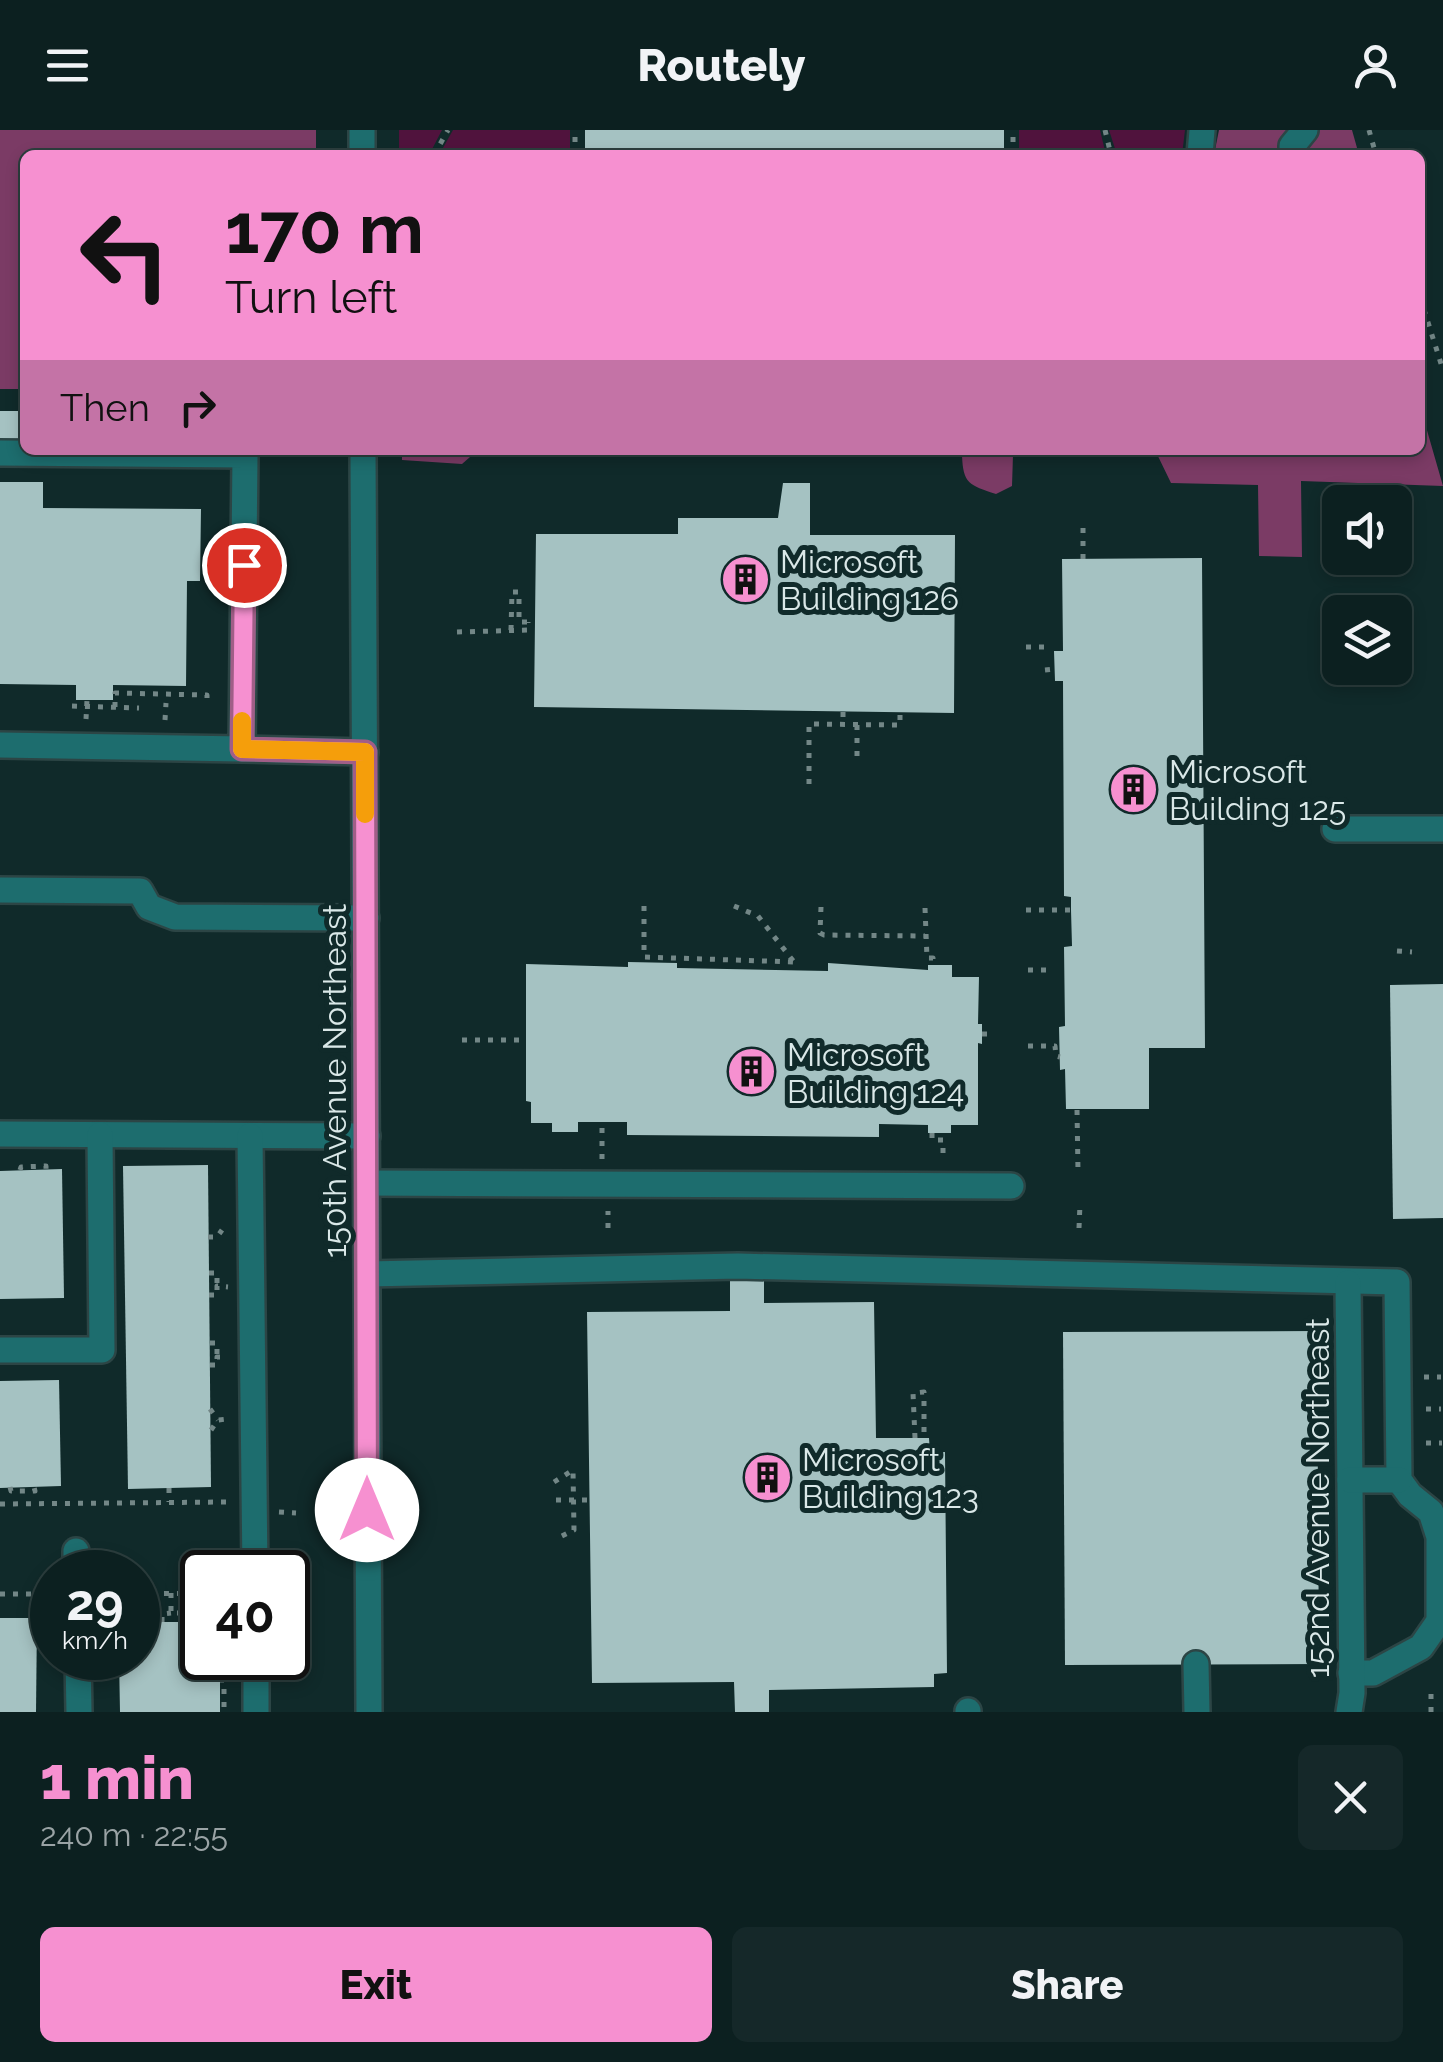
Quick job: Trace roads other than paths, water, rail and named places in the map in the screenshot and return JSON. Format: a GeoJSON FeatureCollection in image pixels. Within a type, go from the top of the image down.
{"type":"FeatureCollection","features":[{"type":"Feature","properties":{"kind":"street"},"geometry":{"type":"LineString","coordinates":[[242,749],[244,455]]}},
{"type":"Feature","properties":{"kind":"street","name":"150th Avenue Northeast"},"geometry":{"type":"LineString","coordinates":[[363,455],[369,1712]]}},
{"type":"Feature","properties":{"kind":"street"},"geometry":{"type":"LineString","coordinates":[[0,745],[365,752]]}},
{"type":"Feature","properties":{"kind":"street"},"geometry":{"type":"LineString","coordinates":[[1334,829],[1443,829]]}},
{"type":"Feature","properties":{"kind":"street"},"geometry":{"type":"LineString","coordinates":[[0,890],[140,892],[149,907],[175,918],[366,918]]}},
{"type":"Feature","properties":{"kind":"street"},"geometry":{"type":"LineString","coordinates":[[0,1134],[367,1136]]}},
{"type":"Feature","properties":{"kind":"street"},"geometry":{"type":"LineString","coordinates":[[0,1350],[102,1350],[100,1135]]}},
{"type":"Feature","properties":{"kind":"street"},"geometry":{"type":"LineString","coordinates":[[250,1136],[255,1550]]}},
{"type":"Feature","properties":{"kind":"street"},"geometry":{"type":"LineString","coordinates":[[367,1183],[1011,1186]]}},
{"type":"Feature","properties":{"kind":"street"},"geometry":{"type":"LineString","coordinates":[[366,1274],[738,1266],[1397,1282],[1399,1480],[1410,1496],[1431,1512],[1439,1536],[1439,1621],[1421,1647],[1373,1673],[1351,1673]]}},
{"type":"Feature","properties":{"kind":"street","name":"152nd Avenue Northeast"},"geometry":{"type":"LineString","coordinates":[[1348,1283],[1349,1712]]}},
{"type":"Feature","properties":{"kind":"street"},"geometry":{"type":"LineString","coordinates":[[1350,1480],[1399,1480]]}},
{"type":"Feature","properties":{"kind":"street"},"geometry":{"type":"LineString","coordinates":[[1196,1664],[1197,1712]]}},
{"type":"Feature","properties":{"kind":"street"},"geometry":{"type":"LineString","coordinates":[[78,1680],[79,1712]]}},
{"type":"Feature","properties":{"kind":"street"},"geometry":{"type":"LineString","coordinates":[[256,1680],[256,1712]]}},
{"type":"Feature","properties":{"kind":"place","name":"Microsoft Building 126"},"geometry":{"type":"Point","coordinates":[745,579]}},
{"type":"Feature","properties":{"kind":"place","name":"Microsoft Building 125"},"geometry":{"type":"Point","coordinates":[1134,789]}},
{"type":"Feature","properties":{"kind":"place","name":"Microsoft Building 124"},"geometry":{"type":"Point","coordinates":[752,1072]}},
{"type":"Feature","properties":{"kind":"place","name":"Microsoft Building 123"},"geometry":{"type":"Point","coordinates":[767,1477]}}]}
